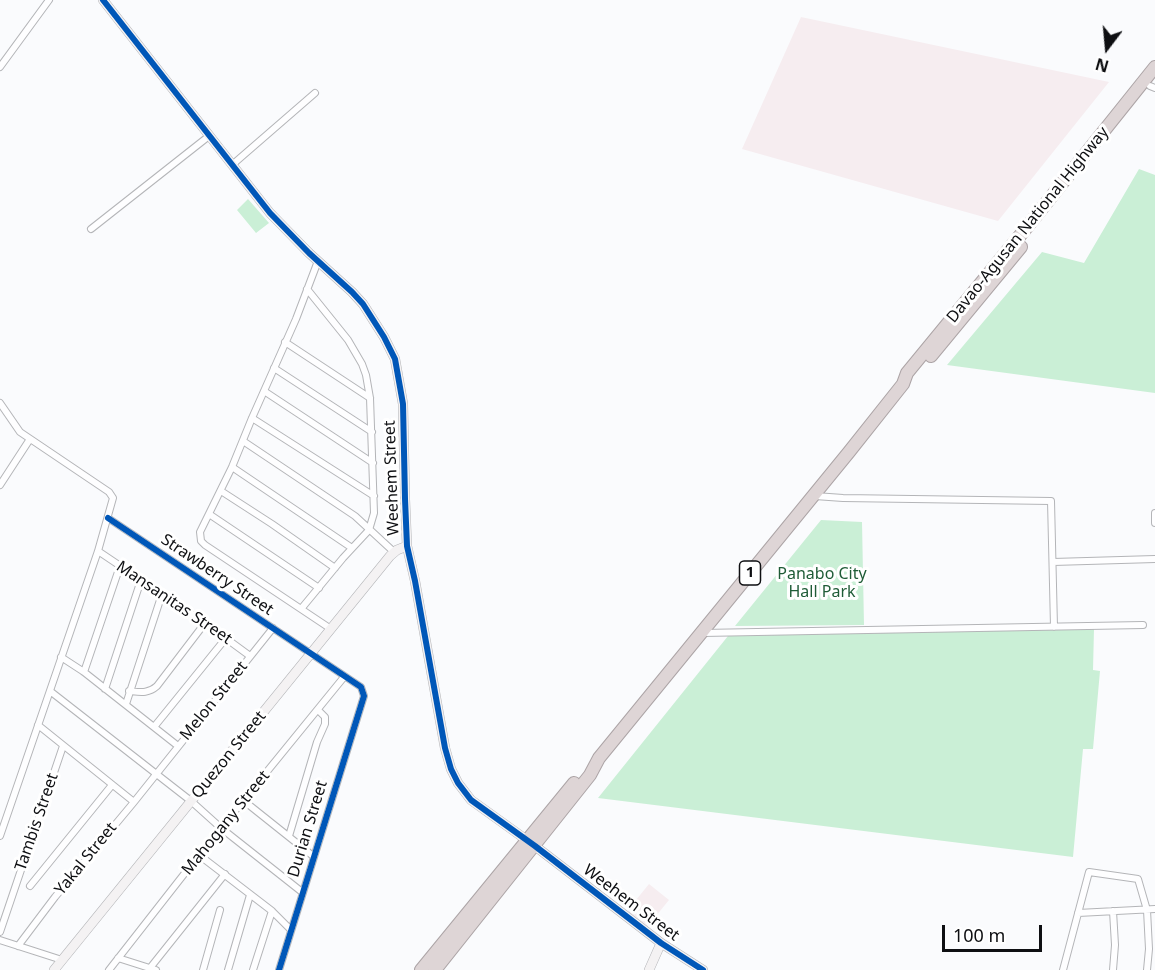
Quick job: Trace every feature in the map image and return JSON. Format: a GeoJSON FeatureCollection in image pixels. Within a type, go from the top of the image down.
{"type":"FeatureCollection","features":[{"type":"Feature","properties":{"kind":"highway","name":"Davao-Agusan National Highway"},"geometry":{"type":"LineString","coordinates":[[1030,229],[1155,67]]}},
{"type":"Feature","properties":{"kind":"highway","name":"Davao-Agusan National Highway"},"geometry":{"type":"LineString","coordinates":[[421,970],[590,775],[596,762],[903,384],[907,373],[1153,85]]}},
{"type":"Feature","properties":{"kind":"highway","name":"Davao-Agusan National Highway"},"geometry":{"type":"LineString","coordinates":[[435,970],[531,843]]}},
{"type":"Feature","properties":{"kind":"street"},"geometry":{"type":"LineString","coordinates":[[0,68],[49,0]]}},
{"type":"Feature","properties":{"kind":"street","name":"Weehem Street"},"geometry":{"type":"LineString","coordinates":[[103,0],[270,213],[363,304],[395,359],[403,404],[407,546],[445,748],[458,783],[471,800],[661,943],[703,970]]}},
{"type":"Feature","properties":{"kind":"street"},"geometry":{"type":"LineString","coordinates":[[232,165],[315,93]]}},
{"type":"Feature","properties":{"kind":"street"},"geometry":{"type":"LineString","coordinates":[[91,229],[209,136]]}},
{"type":"Feature","properties":{"kind":"street"},"geometry":{"type":"LineString","coordinates":[[318,261],[296,319],[232,467],[200,532],[201,541],[331,629]]}},
{"type":"Feature","properties":{"kind":"street"},"geometry":{"type":"LineString","coordinates":[[301,609],[369,530],[374,513],[372,432],[366,375],[348,340],[307,288]]}},
{"type":"Feature","properties":{"kind":"street"},"geometry":{"type":"LineString","coordinates":[[285,342],[370,398]]}},
{"type":"Feature","properties":{"kind":"street"},"geometry":{"type":"LineString","coordinates":[[274,368],[372,432]]}},
{"type":"Feature","properties":{"kind":"street"},"geometry":{"type":"LineString","coordinates":[[264,391],[373,463]]}},
{"type":"Feature","properties":{"kind":"street"},"geometry":{"type":"LineString","coordinates":[[0,403],[20,432],[109,492],[113,498],[98,551],[0,836]]}},
{"type":"Feature","properties":{"kind":"street"},"geometry":{"type":"LineString","coordinates":[[252,418],[374,496]]}},
{"type":"Feature","properties":{"kind":"street"},"geometry":{"type":"LineString","coordinates":[[0,484],[30,439]]}},
{"type":"Feature","properties":{"kind":"street"},"geometry":{"type":"LineString","coordinates":[[243,441],[355,516],[394,552]]}},
{"type":"Feature","properties":{"kind":"street"},"geometry":{"type":"LineString","coordinates":[[232,467],[352,548]]}},
{"type":"Feature","properties":{"kind":"street"},"geometry":{"type":"LineString","coordinates":[[221,491],[335,568]]}},
{"type":"Feature","properties":{"kind":"street"},"geometry":{"type":"LineString","coordinates":[[812,495],[843,498],[1051,501],[1054,627]]}},
{"type":"Feature","properties":{"kind":"street"},"geometry":{"type":"LineString","coordinates":[[1155,513],[1155,523]]}},
{"type":"Feature","properties":{"kind":"street"},"geometry":{"type":"LineString","coordinates":[[209,514],[319,588]]}},
{"type":"Feature","properties":{"kind":"street","name":"Strawberry Street"},"geometry":{"type":"LineString","coordinates":[[108,518],[361,687],[364,696]]}},
{"type":"Feature","properties":{"kind":"street","name":"Quezon Street"},"geometry":{"type":"LineString","coordinates":[[54,970],[394,552],[407,546]]}},
{"type":"Feature","properties":{"kind":"street","name":"Mansanitas Street"},"geometry":{"type":"LineString","coordinates":[[98,551],[250,656]]}},
{"type":"Feature","properties":{"kind":"street"},"geometry":{"type":"LineString","coordinates":[[1053,562],[1155,559]]}},
{"type":"Feature","properties":{"kind":"street"},"geometry":{"type":"LineString","coordinates":[[84,672],[120,566]]}},
{"type":"Feature","properties":{"kind":"street"},"geometry":{"type":"LineString","coordinates":[[105,689],[141,580]]}},
{"type":"Feature","properties":{"kind":"street"},"geometry":{"type":"LineString","coordinates":[[126,704],[162,594]]}},
{"type":"Feature","properties":{"kind":"street"},"geometry":{"type":"LineString","coordinates":[[129,691],[145,693],[157,687],[205,623]]}},
{"type":"Feature","properties":{"kind":"street"},"geometry":{"type":"LineString","coordinates":[[702,633],[1143,625]]}},
{"type":"Feature","properties":{"kind":"street","name":"Melon Street"},"geometry":{"type":"LineString","coordinates":[[155,774],[273,628]]}},
{"type":"Feature","properties":{"kind":"street"},"geometry":{"type":"LineString","coordinates":[[154,727],[226,638]]}},
{"type":"Feature","properties":{"kind":"street"},"geometry":{"type":"LineString","coordinates":[[62,657],[178,746]]}},
{"type":"Feature","properties":{"kind":"street","name":"Mahogany Street"},"geometry":{"type":"LineString","coordinates":[[109,970],[199,855],[345,677]]}},
{"type":"Feature","properties":{"kind":"street"},"geometry":{"type":"LineString","coordinates":[[50,691],[191,801],[221,828],[302,892]]}},
{"type":"Feature","properties":{"kind":"street","name":"Durian Street"},"geometry":{"type":"LineString","coordinates":[[279,970],[364,696]]}},
{"type":"Feature","properties":{"kind":"street"},"geometry":{"type":"LineString","coordinates":[[289,836],[317,742],[325,724],[325,717],[318,710]]}},
{"type":"Feature","properties":{"kind":"street"},"geometry":{"type":"LineString","coordinates":[[38,725],[134,802]]}},
{"type":"Feature","properties":{"kind":"street","name":"Tambis Street"},"geometry":{"type":"LineString","coordinates":[[0,932],[63,746]]}},
{"type":"Feature","properties":{"kind":"street","name":"Yakal Street"},"geometry":{"type":"LineString","coordinates":[[18,946],[155,774]]}},
{"type":"Feature","properties":{"kind":"street"},"geometry":{"type":"LineString","coordinates":[[30,886],[112,785]]}},
{"type":"Feature","properties":{"kind":"street"},"geometry":{"type":"LineString","coordinates":[[244,801],[313,856]]}},
{"type":"Feature","properties":{"kind":"street"},"geometry":{"type":"LineString","coordinates":[[199,855],[272,911],[291,930]]}},
{"type":"Feature","properties":{"kind":"street"},"geometry":{"type":"LineString","coordinates":[[1063,970],[1089,872],[1138,879],[1147,910],[1149,942],[1147,970]]}},
{"type":"Feature","properties":{"kind":"street"},"geometry":{"type":"LineString","coordinates":[[118,958],[153,969],[225,874]]}},
{"type":"Feature","properties":{"kind":"street"},"geometry":{"type":"LineString","coordinates":[[228,970],[250,894]]}},
{"type":"Feature","properties":{"kind":"street"},"geometry":{"type":"LineString","coordinates":[[1078,913],[1155,909]]}},
{"type":"Feature","properties":{"kind":"street"},"geometry":{"type":"LineString","coordinates":[[203,970],[220,910]]}},
{"type":"Feature","properties":{"kind":"street"},"geometry":{"type":"LineString","coordinates":[[253,970],[272,911]]}},
{"type":"Feature","properties":{"kind":"street"},"geometry":{"type":"LineString","coordinates":[[1113,911],[1115,945],[1113,970]]}},
{"type":"Feature","properties":{"kind":"street"},"geometry":{"type":"LineString","coordinates":[[0,940],[62,960]]}},
{"type":"Feature","properties":{"kind":"street"},"geometry":{"type":"LineString","coordinates":[[649,970],[661,943]]}},
{"type":"Feature","properties":{"kind":"shaded area"},"geometry":{"type":"Polygon","coordinates":[[[801,17],[1109,82],[998,221],[742,149],[801,17]]]}},
{"type":"Feature","properties":{"kind":"shaded area"},"geometry":{"type":"Polygon","coordinates":[[[649,884],[669,900],[647,927],[627,911],[649,884]]]}},
{"type":"Feature","properties":{"kind":"green space"},"geometry":{"type":"Polygon","coordinates":[[[1139,169],[1155,175],[1155,393],[947,365],[1042,252],[1084,263],[1139,169]]]}},
{"type":"Feature","properties":{"kind":"green space"},"geometry":{"type":"Polygon","coordinates":[[[248,199],[269,223],[256,233],[237,210],[248,199]]]}},
{"type":"Feature","properties":{"kind":"green space","name":"Panabo City Hall Park"},"geometry":{"type":"Polygon","coordinates":[[[821,520],[862,522],[864,625],[735,626],[821,520]]]}},
{"type":"Feature","properties":{"kind":"green space"},"geometry":{"type":"Polygon","coordinates":[[[1094,629],[1093,670],[1100,671],[1093,749],[1083,749],[1073,857],[598,798],[728,636],[1094,629]]]}},
{"type":"Feature","properties":{"kind":"cycle path"},"geometry":{"type":"LineString","coordinates":[[103,0],[270,213],[363,304],[395,359],[403,404],[407,546],[445,748],[458,783],[471,800],[661,943],[703,970]]}},
{"type":"Feature","properties":{"kind":"cycle path"},"geometry":{"type":"LineString","coordinates":[[108,518],[361,687],[364,696],[279,970]]}}]}
